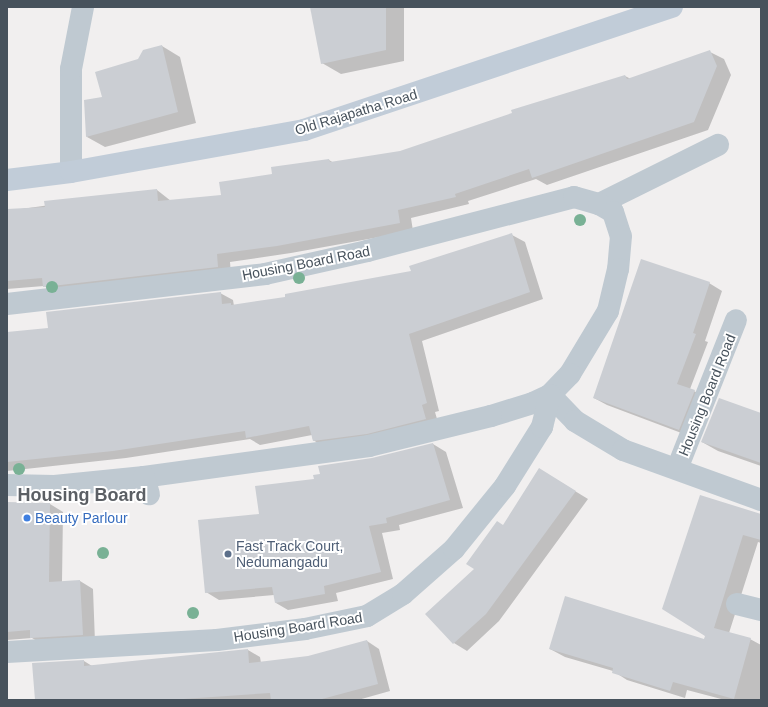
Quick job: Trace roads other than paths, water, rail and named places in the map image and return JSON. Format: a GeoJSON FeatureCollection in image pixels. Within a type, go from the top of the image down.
{"type":"FeatureCollection","features":[{"type":"Feature","properties":{"kind":"main road","name":"Old Rajapatha Road"},"geometry":{"type":"LineString","coordinates":[[7,180],[71,171],[304,130],[672,7]]}},
{"type":"Feature","properties":{"kind":"street"},"geometry":{"type":"LineString","coordinates":[[71,171],[71,69],[83,7]]}},
{"type":"Feature","properties":{"kind":"street"},"geometry":{"type":"LineString","coordinates":[[599,204],[718,145]]}},
{"type":"Feature","properties":{"kind":"street","name":"Housing Board Road"},"geometry":{"type":"LineString","coordinates":[[7,304],[265,274],[367,251],[574,197],[599,204],[613,212],[621,236],[618,269],[608,311],[570,374],[550,395],[491,416],[369,446],[147,486],[7,485]]}},
{"type":"Feature","properties":{"kind":"street","name":"Housing Board Road"},"geometry":{"type":"LineString","coordinates":[[677,469],[736,320]]}},
{"type":"Feature","properties":{"kind":"street","name":"Housing Board Road"},"geometry":{"type":"LineString","coordinates":[[550,395],[575,421],[623,450],[761,500]]}},
{"type":"Feature","properties":{"kind":"street","name":"Housing Board Road"},"geometry":{"type":"LineString","coordinates":[[7,652],[217,640],[305,629],[367,616],[403,594],[454,549],[509,480],[542,427],[550,395]]}},
{"type":"Feature","properties":{"kind":"street"},"geometry":{"type":"LineString","coordinates":[[737,604],[761,610]]}},
{"type":"Feature","properties":{"kind":"place","name":"Beauty Parlour"},"geometry":{"type":"Point","coordinates":[27,518]}},
{"type":"Feature","properties":{"kind":"place","name":"Fast Track Court, Nedumangadu"},"geometry":{"type":"Point","coordinates":[228,554]}},
{"type":"Feature","properties":{"kind":"district","name":"Housing Board"},"geometry":{"type":"Point","coordinates":[82,495]}}]}
